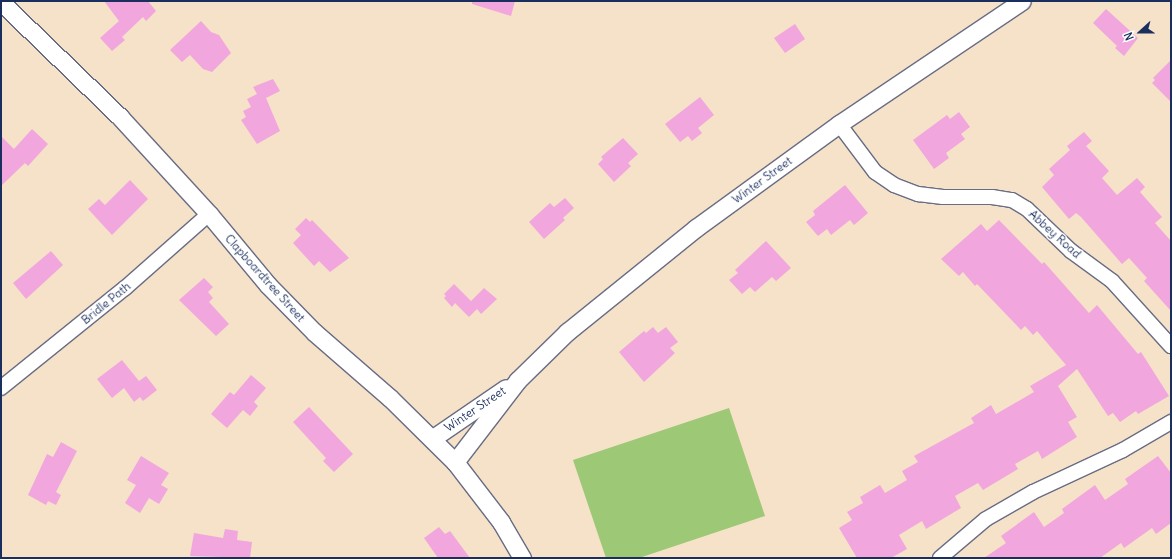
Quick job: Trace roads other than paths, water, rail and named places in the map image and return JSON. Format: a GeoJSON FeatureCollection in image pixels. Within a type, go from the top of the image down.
{"type":"FeatureCollection","features":[{"type":"Feature","properties":{"kind":"street","name":"Winter Street"},"geometry":{"type":"LineString","coordinates":[[455,462],[518,380],[567,332],[685,237],[839,124],[1022,1]]}},
{"type":"Feature","properties":{"kind":"street","name":"Clapboardtree Street"},"geometry":{"type":"LineString","coordinates":[[1,2],[120,117],[209,214],[268,285],[314,332],[433,438],[455,462],[501,522],[522,558]]}},
{"type":"Feature","properties":{"kind":"street","name":"Abbey Road"},"geometry":{"type":"LineString","coordinates":[[839,124],[876,172],[894,185],[918,194],[943,197],[992,197],[1012,200],[1027,209],[1071,252],[1112,281],[1171,346]]}},
{"type":"Feature","properties":{"kind":"street","name":"Bridle Path"},"geometry":{"type":"LineString","coordinates":[[1,388],[125,288],[209,214]]}},
{"type":"Feature","properties":{"kind":"street","name":"Winter Street"},"geometry":{"type":"LineString","coordinates":[[433,438],[518,380]]}},
{"type":"Feature","properties":{"kind":"street"},"geometry":{"type":"LineString","coordinates":[[940,558],[993,515],[1033,492],[1123,450],[1171,422]]}}]}
